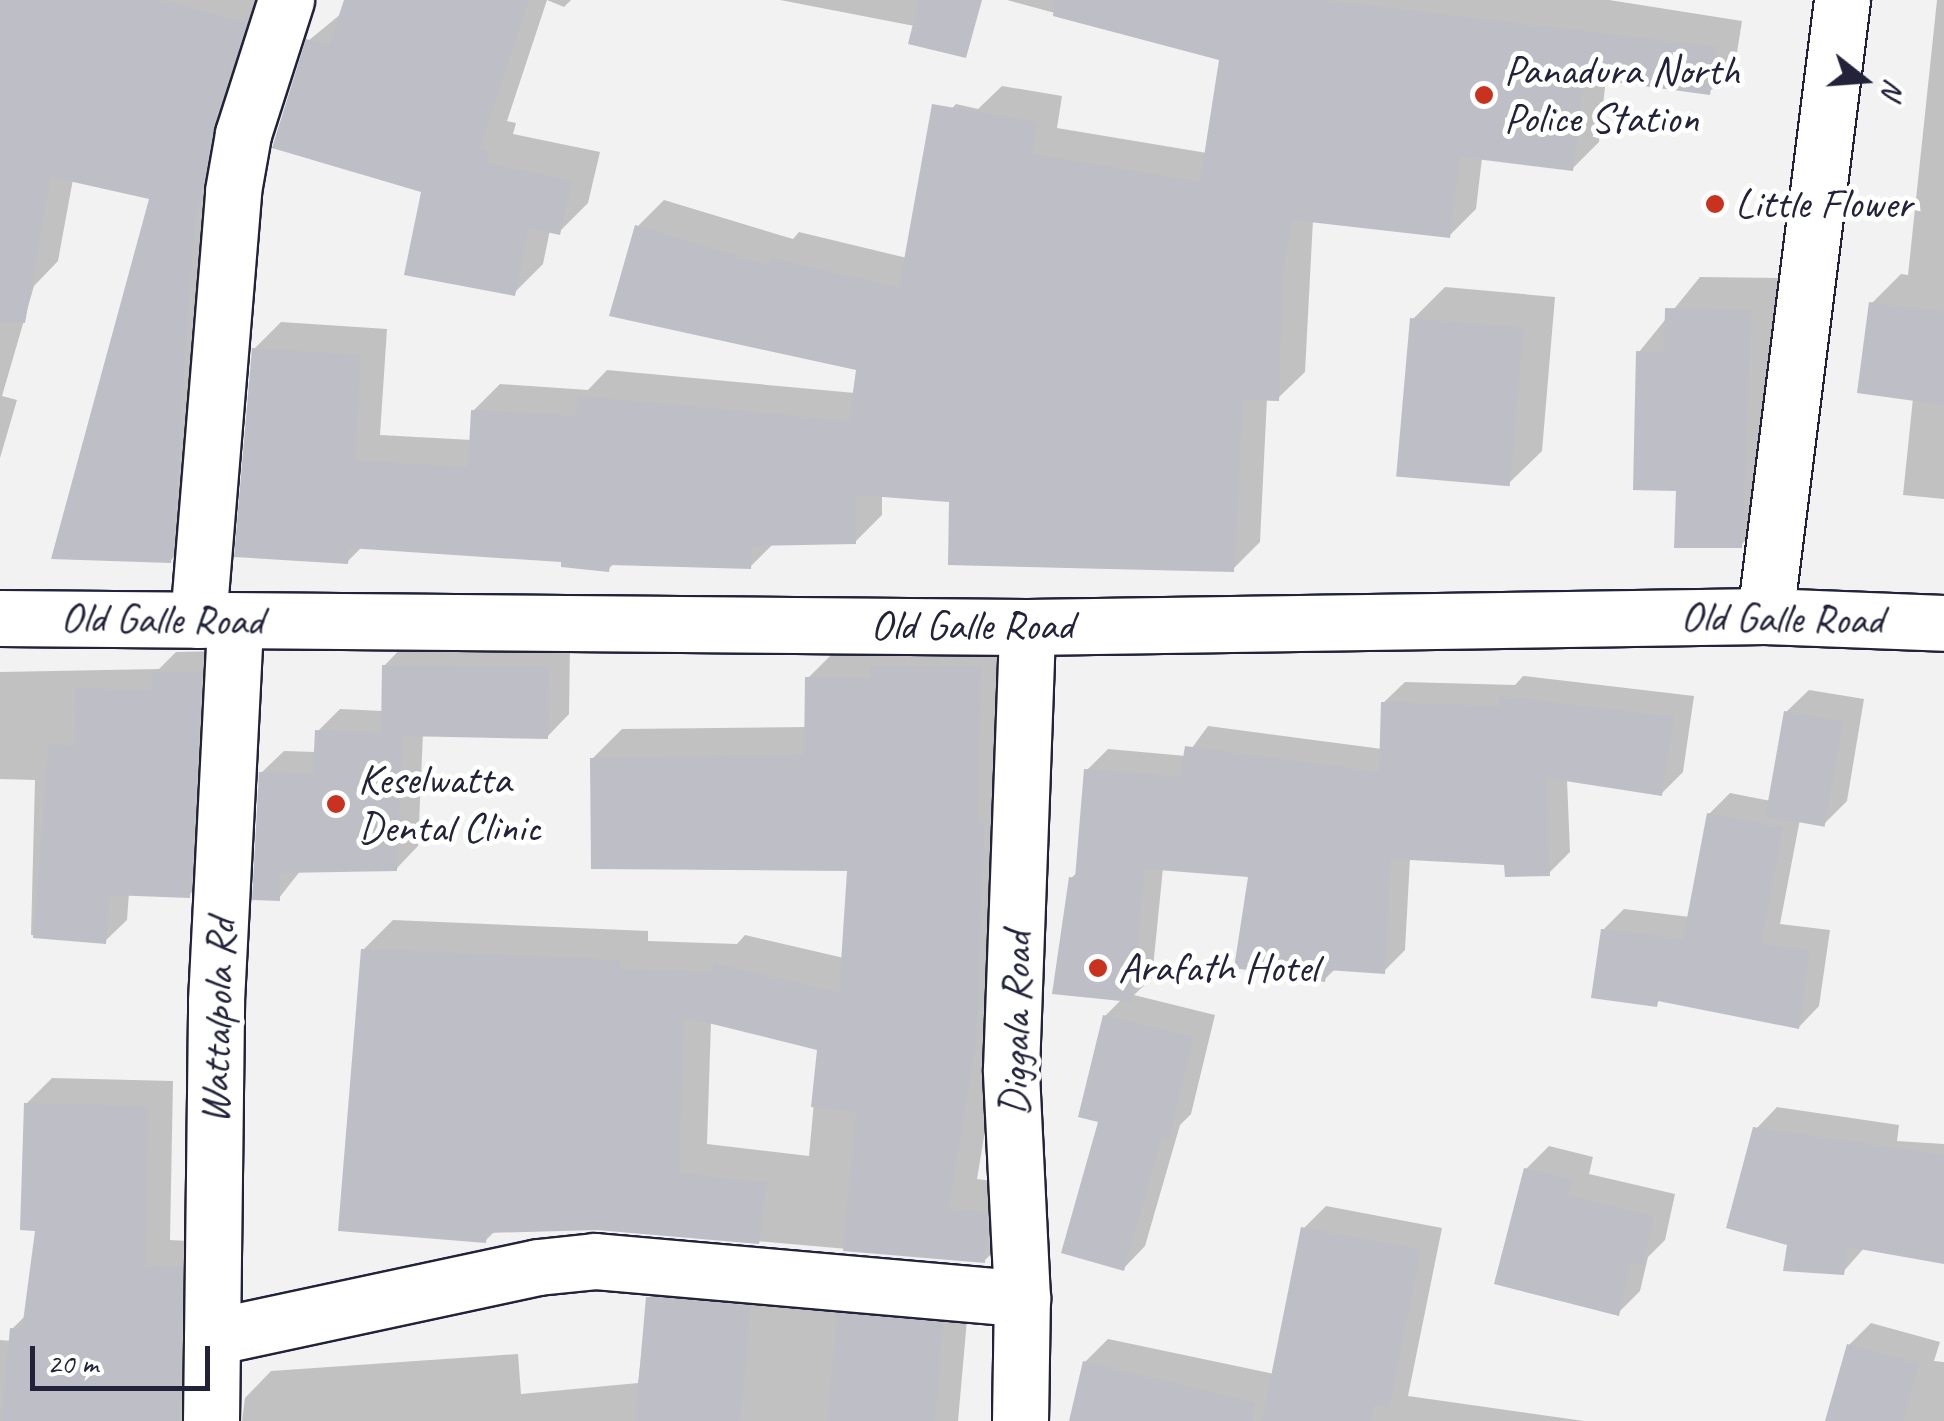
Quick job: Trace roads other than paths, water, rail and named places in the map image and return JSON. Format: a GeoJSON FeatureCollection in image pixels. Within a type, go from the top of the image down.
{"type":"FeatureCollection","features":[{"type":"Feature","properties":{"kind":"main road","name":"Wattalpola Rd"},"geometry":{"type":"LineString","coordinates":[[212,1421],[216,621],[233,191],[243,134],[286,0]]}},
{"type":"Feature","properties":{"kind":"main road"},"geometry":{"type":"LineString","coordinates":[[1765,616],[1842,0]]}},
{"type":"Feature","properties":{"kind":"main road","name":"Old Galle Road"},"geometry":{"type":"LineString","coordinates":[[0,618],[1027,627],[1765,616],[1944,623]]}},
{"type":"Feature","properties":{"kind":"main road","name":"Diggala Road"},"geometry":{"type":"LineString","coordinates":[[1020,1421],[1022,1298],[1011,1069],[1027,627]]}},
{"type":"Feature","properties":{"kind":"main road"},"geometry":{"type":"LineString","coordinates":[[212,1337],[538,1266],[595,1261],[1022,1298]]}},
{"type":"Feature","properties":{"kind":"place","name":"Panadura North Police Station"},"geometry":{"type":"Point","coordinates":[1484,95]}},
{"type":"Feature","properties":{"kind":"place","name":"Little Flower"},"geometry":{"type":"Point","coordinates":[1715,204]}},
{"type":"Feature","properties":{"kind":"place","name":"Keselwatta Dental Clinic"},"geometry":{"type":"Point","coordinates":[336,804]}},
{"type":"Feature","properties":{"kind":"place","name":"Arafath Hotel"},"geometry":{"type":"Point","coordinates":[1098,968]}}]}
